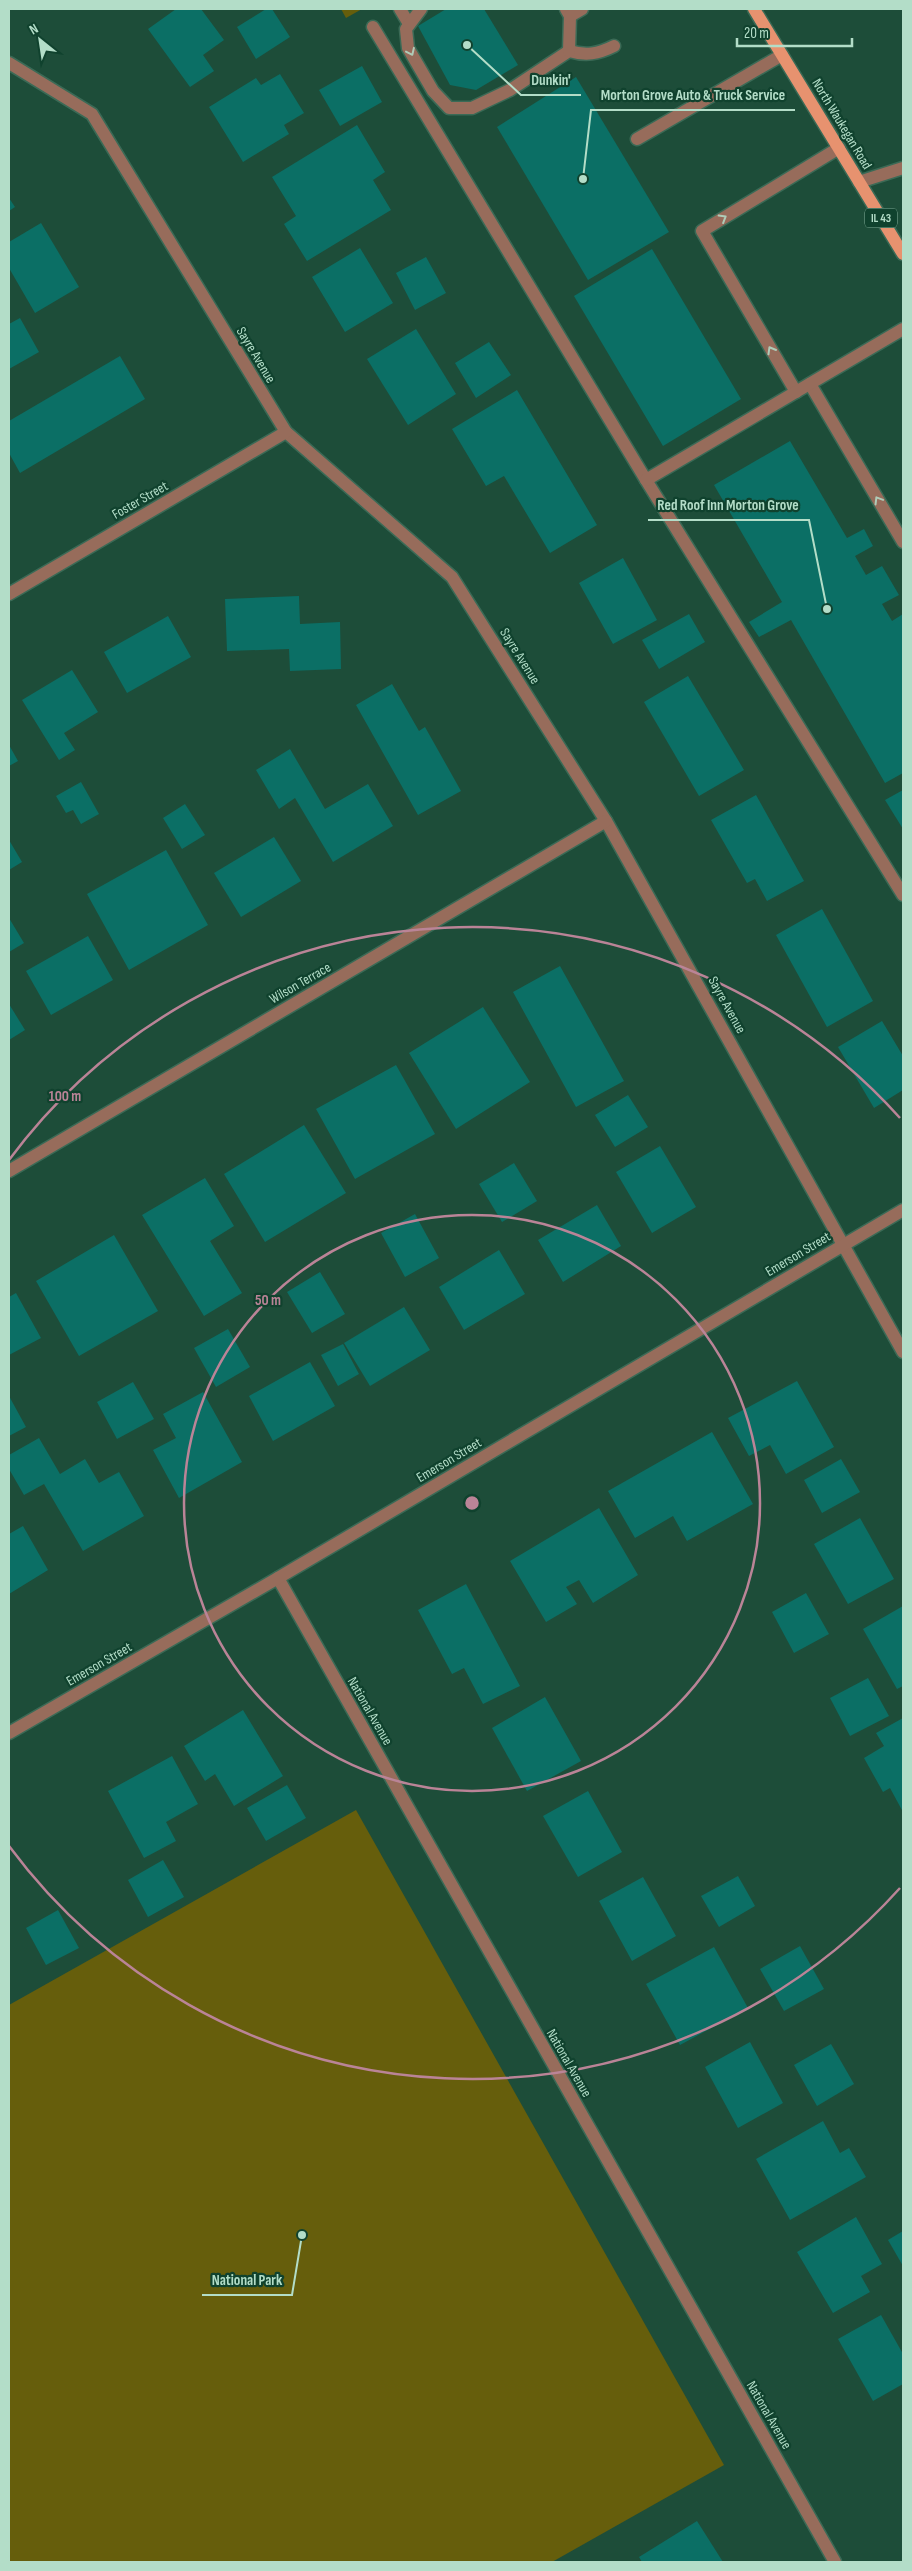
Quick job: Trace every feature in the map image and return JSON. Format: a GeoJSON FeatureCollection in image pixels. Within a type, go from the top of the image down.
{"type":"FeatureCollection","features":[{"type":"Feature","properties":{"kind":"main road","name":"North Waukegan Road"},"geometry":{"type":"LineString","coordinates":[[754,9],[903,254]]}},
{"type":"Feature","properties":{"kind":"street"},"geometry":{"type":"LineString","coordinates":[[400,9],[409,24]]}},
{"type":"Feature","properties":{"kind":"street"},"geometry":{"type":"LineString","coordinates":[[421,9],[406,29],[408,48],[433,91],[449,108],[472,108],[510,90],[569,51]]}},
{"type":"Feature","properties":{"kind":"street"},"geometry":{"type":"LineString","coordinates":[[569,51],[568,12],[582,9]]}},
{"type":"Feature","properties":{"kind":"street"},"geometry":{"type":"LineString","coordinates":[[373,27],[646,480],[903,895]]}},
{"type":"Feature","properties":{"kind":"street"},"geometry":{"type":"LineString","coordinates":[[569,51],[582,55],[602,52],[614,46]]}},
{"type":"Feature","properties":{"kind":"street"},"geometry":{"type":"LineString","coordinates":[[637,138],[782,55]]}},
{"type":"Feature","properties":{"kind":"street","name":"Sayre Avenue"},"geometry":{"type":"LineString","coordinates":[[9,63],[92,114],[286,432],[452,576],[606,821],[903,1352]]}},
{"type":"Feature","properties":{"kind":"street"},"geometry":{"type":"LineString","coordinates":[[796,392],[702,231],[839,148]]}},
{"type":"Feature","properties":{"kind":"street"},"geometry":{"type":"LineString","coordinates":[[859,182],[903,168]]}},
{"type":"Feature","properties":{"kind":"street"},"geometry":{"type":"LineString","coordinates":[[646,480],[903,329]]}},
{"type":"Feature","properties":{"kind":"street"},"geometry":{"type":"LineString","coordinates":[[810,384],[903,542]]}},
{"type":"Feature","properties":{"kind":"street","name":"Foster Street"},"geometry":{"type":"LineString","coordinates":[[9,594],[286,432]]}},
{"type":"Feature","properties":{"kind":"street","name":"Wilson Terrace"},"geometry":{"type":"LineString","coordinates":[[9,1171],[606,821]]}},
{"type":"Feature","properties":{"kind":"street","name":"Emerson Street"},"geometry":{"type":"LineString","coordinates":[[9,1733],[278,1578],[903,1210]]}},
{"type":"Feature","properties":{"kind":"street","name":"National Avenue"},"geometry":{"type":"LineString","coordinates":[[278,1578],[835,2562]]}},
{"type":"Feature","properties":{"kind":"shaded area"},"geometry":{"type":"Polygon","coordinates":[[[341,9],[362,9],[346,18],[341,9]]]}},
{"type":"Feature","properties":{"kind":"shaded area"},"geometry":{"type":"Polygon","coordinates":[[[356,1810],[724,2465],[552,2562],[9,2562],[9,2005],[356,1810]]]}},
{"type":"Feature","properties":{"kind":"building"},"geometry":{"type":"Polygon","coordinates":[[[176,9],[201,9],[224,40],[203,55],[214,71],[190,87],[148,29],[176,9]]]}},
{"type":"Feature","properties":{"kind":"building"},"geometry":{"type":"Polygon","coordinates":[[[266,9],[272,9],[290,37],[256,59],[237,27],[266,9]]]}},
{"type":"Feature","properties":{"kind":"building"},"geometry":{"type":"Polygon","coordinates":[[[446,9],[484,9],[518,65],[476,90],[450,85],[418,26],[446,9]]]}},
{"type":"Feature","properties":{"kind":"building"},"geometry":{"type":"Polygon","coordinates":[[[362,66],[382,102],[340,126],[319,90],[362,66]]]}},
{"type":"Feature","properties":{"kind":"building"},"geometry":{"type":"Polygon","coordinates":[[[280,74],[304,113],[284,125],[289,134],[243,162],[209,107],[256,78],[261,85],[280,74]]]}},
{"type":"Feature","properties":{"kind":"building"},"geometry":{"type":"Polygon","coordinates":[[[576,77],[669,232],[588,280],[497,127],[576,77]]]}},
{"type":"Feature","properties":{"kind":"building"},"geometry":{"type":"Polygon","coordinates":[[[357,125],[385,172],[373,180],[391,210],[307,261],[284,224],[296,216],[272,177],[357,125]]]}},
{"type":"Feature","properties":{"kind":"building"},"geometry":{"type":"Polygon","coordinates":[[[9,198],[15,207],[9,211],[9,198]]]}},
{"type":"Feature","properties":{"kind":"building"},"geometry":{"type":"Polygon","coordinates":[[[41,223],[79,287],[35,313],[9,268],[9,242],[41,223]]]}},
{"type":"Feature","properties":{"kind":"building"},"geometry":{"type":"Polygon","coordinates":[[[360,248],[393,303],[345,332],[312,277],[360,248]]]}},
{"type":"Feature","properties":{"kind":"building"},"geometry":{"type":"Polygon","coordinates":[[[652,249],[741,399],[663,446],[574,296],[652,249]]]}},
{"type":"Feature","properties":{"kind":"building"},"geometry":{"type":"Polygon","coordinates":[[[426,257],[446,293],[415,310],[396,273],[426,257]]]}},
{"type":"Feature","properties":{"kind":"building"},"geometry":{"type":"Polygon","coordinates":[[[20,318],[39,352],[9,369],[9,324],[20,318]]]}},
{"type":"Feature","properties":{"kind":"building"},"geometry":{"type":"Polygon","coordinates":[[[416,329],[456,394],[408,425],[367,359],[416,329]]]}},
{"type":"Feature","properties":{"kind":"building"},"geometry":{"type":"Polygon","coordinates":[[[489,342],[511,375],[476,398],[455,363],[489,342]]]}},
{"type":"Feature","properties":{"kind":"building"},"geometry":{"type":"Polygon","coordinates":[[[120,356],[145,399],[20,473],[9,453],[9,421],[120,356]]]}},
{"type":"Feature","properties":{"kind":"building"},"geometry":{"type":"Polygon","coordinates":[[[517,390],[597,525],[550,553],[504,476],[486,486],[452,429],[517,390]]]}},
{"type":"Feature","properties":{"kind":"building"},"geometry":{"type":"Polygon","coordinates":[[[790,441],[847,538],[864,529],[873,546],[855,556],[866,575],[882,566],[899,595],[882,604],[892,621],[903,614],[903,773],[885,783],[791,620],[759,637],[749,622],[782,602],[714,485],[790,441]]]}},
{"type":"Feature","properties":{"kind":"building"},"geometry":{"type":"Polygon","coordinates":[[[623,558],[657,620],[613,644],[579,583],[623,558]]]}},
{"type":"Feature","properties":{"kind":"building"},"geometry":{"type":"Polygon","coordinates":[[[299,596],[300,624],[340,622],[341,669],[290,671],[289,649],[227,651],[225,599],[299,596]]]}},
{"type":"Feature","properties":{"kind":"building"},"geometry":{"type":"Polygon","coordinates":[[[689,614],[705,642],[659,669],[642,640],[689,614]]]}},
{"type":"Feature","properties":{"kind":"building"},"geometry":{"type":"Polygon","coordinates":[[[168,616],[191,657],[127,693],[104,652],[168,616]]]}},
{"type":"Feature","properties":{"kind":"building"},"geometry":{"type":"Polygon","coordinates":[[[72,670],[98,712],[64,733],[75,750],[59,760],[22,700],[72,670]]]}},
{"type":"Feature","properties":{"kind":"building"},"geometry":{"type":"Polygon","coordinates":[[[688,676],[744,770],[699,796],[644,702],[688,676]]]}},
{"type":"Feature","properties":{"kind":"building"},"geometry":{"type":"Polygon","coordinates":[[[392,684],[419,731],[425,727],[461,791],[418,815],[356,705],[392,684]]]}},
{"type":"Feature","properties":{"kind":"building"},"geometry":{"type":"Polygon","coordinates":[[[9,745],[18,761],[9,766],[9,745]]]}},
{"type":"Feature","properties":{"kind":"building"},"geometry":{"type":"Polygon","coordinates":[[[290,749],[325,809],[368,784],[393,826],[333,862],[295,798],[279,809],[256,770],[290,749]]]}},
{"type":"Feature","properties":{"kind":"building"},"geometry":{"type":"Polygon","coordinates":[[[81,782],[99,814],[81,824],[73,810],[66,813],[56,796],[81,782]]]}},
{"type":"Feature","properties":{"kind":"building"},"geometry":{"type":"Polygon","coordinates":[[[903,790],[903,829],[885,800],[903,790]]]}},
{"type":"Feature","properties":{"kind":"building"},"geometry":{"type":"Polygon","coordinates":[[[756,795],[804,881],[767,901],[755,879],[747,883],[711,820],[756,795]]]}},
{"type":"Feature","properties":{"kind":"building"},"geometry":{"type":"Polygon","coordinates":[[[185,804],[205,835],[182,849],[163,818],[185,804]]]}},
{"type":"Feature","properties":{"kind":"building"},"geometry":{"type":"Polygon","coordinates":[[[274,837],[301,881],[241,917],[214,873],[274,837]]]}},
{"type":"Feature","properties":{"kind":"building"},"geometry":{"type":"Polygon","coordinates":[[[9,840],[22,862],[9,870],[9,840]]]}},
{"type":"Feature","properties":{"kind":"building"},"geometry":{"type":"Polygon","coordinates":[[[166,850],[208,925],[129,970],[87,894],[166,850]]]}},
{"type":"Feature","properties":{"kind":"building"},"geometry":{"type":"Polygon","coordinates":[[[822,909],[873,1001],[827,1027],[776,935],[822,909]]]}},
{"type":"Feature","properties":{"kind":"building"},"geometry":{"type":"Polygon","coordinates":[[[9,918],[24,943],[9,952],[9,918]]]}},
{"type":"Feature","properties":{"kind":"building"},"geometry":{"type":"Polygon","coordinates":[[[88,936],[113,980],[51,1015],[26,971],[88,936]]]}},
{"type":"Feature","properties":{"kind":"building"},"geometry":{"type":"Polygon","coordinates":[[[560,966],[624,1081],[576,1107],[513,992],[560,966]]]}},
{"type":"Feature","properties":{"kind":"building"},"geometry":{"type":"Polygon","coordinates":[[[9,1004],[25,1030],[9,1040],[9,1004]]]}},
{"type":"Feature","properties":{"kind":"building"},"geometry":{"type":"Polygon","coordinates":[[[483,1007],[530,1082],[456,1129],[409,1053],[483,1007]]]}},
{"type":"Feature","properties":{"kind":"building"},"geometry":{"type":"Polygon","coordinates":[[[882,1021],[903,1056],[903,1090],[874,1108],[838,1047],[882,1021]]]}},
{"type":"Feature","properties":{"kind":"building"},"geometry":{"type":"Polygon","coordinates":[[[396,1065],[435,1134],[355,1179],[316,1109],[396,1065]]]}},
{"type":"Feature","properties":{"kind":"building"},"geometry":{"type":"Polygon","coordinates":[[[628,1095],[648,1127],[615,1147],[595,1115],[628,1095]]]}},
{"type":"Feature","properties":{"kind":"building"},"geometry":{"type":"Polygon","coordinates":[[[304,1125],[346,1193],[265,1242],[224,1174],[304,1125]]]}},
{"type":"Feature","properties":{"kind":"building"},"geometry":{"type":"Polygon","coordinates":[[[660,1146],[696,1207],[652,1233],[616,1172],[660,1146]]]}},
{"type":"Feature","properties":{"kind":"building"},"geometry":{"type":"Polygon","coordinates":[[[514,1163],[537,1201],[502,1222],[479,1184],[514,1163]]]}},
{"type":"Feature","properties":{"kind":"building"},"geometry":{"type":"Polygon","coordinates":[[[205,1178],[234,1226],[210,1241],[242,1293],[204,1316],[142,1215],[205,1178]]]}},
{"type":"Feature","properties":{"kind":"building"},"geometry":{"type":"Polygon","coordinates":[[[597,1205],[621,1246],[563,1282],[538,1240],[597,1205]]]}},
{"type":"Feature","properties":{"kind":"building"},"geometry":{"type":"Polygon","coordinates":[[[415,1214],[439,1258],[405,1277],[381,1233],[415,1214]]]}},
{"type":"Feature","properties":{"kind":"building"},"geometry":{"type":"Polygon","coordinates":[[[114,1235],[158,1311],[79,1356],[36,1281],[114,1235]]]}},
{"type":"Feature","properties":{"kind":"building"},"geometry":{"type":"Polygon","coordinates":[[[499,1250],[525,1294],[464,1330],[439,1287],[499,1250]]]}},
{"type":"Feature","properties":{"kind":"building"},"geometry":{"type":"Polygon","coordinates":[[[320,1272],[345,1314],[312,1333],[287,1292],[320,1272]]]}},
{"type":"Feature","properties":{"kind":"building"},"geometry":{"type":"Polygon","coordinates":[[[16,1293],[41,1338],[9,1355],[9,1297],[16,1293]]]}},
{"type":"Feature","properties":{"kind":"building"},"geometry":{"type":"Polygon","coordinates":[[[404,1307],[430,1350],[370,1386],[344,1343],[404,1307]]]}},
{"type":"Feature","properties":{"kind":"building"},"geometry":{"type":"Polygon","coordinates":[[[228,1329],[250,1367],[216,1387],[194,1348],[228,1329]]]}},
{"type":"Feature","properties":{"kind":"building"},"geometry":{"type":"Polygon","coordinates":[[[343,1344],[359,1374],[338,1386],[321,1355],[343,1344]]]}},
{"type":"Feature","properties":{"kind":"building"},"geometry":{"type":"Polygon","coordinates":[[[310,1362],[335,1406],[273,1441],[249,1396],[310,1362]]]}},
{"type":"Feature","properties":{"kind":"building"},"geometry":{"type":"Polygon","coordinates":[[[797,1381],[834,1447],[786,1474],[770,1445],[749,1456],[728,1418],[797,1381]]]}},
{"type":"Feature","properties":{"kind":"building"},"geometry":{"type":"Polygon","coordinates":[[[133,1382],[154,1419],[117,1439],[97,1402],[133,1382]]]}},
{"type":"Feature","properties":{"kind":"building"},"geometry":{"type":"Polygon","coordinates":[[[203,1392],[242,1462],[179,1498],[153,1450],[176,1438],[163,1414],[203,1392]]]}},
{"type":"Feature","properties":{"kind":"building"},"geometry":{"type":"Polygon","coordinates":[[[9,1396],[26,1427],[9,1436],[9,1396]]]}},
{"type":"Feature","properties":{"kind":"building"},"geometry":{"type":"Polygon","coordinates":[[[712,1432],[753,1504],[687,1541],[673,1516],[635,1538],[608,1491],[712,1432]]]}},
{"type":"Feature","properties":{"kind":"building"},"geometry":{"type":"Polygon","coordinates":[[[39,1438],[60,1474],[85,1459],[99,1483],[119,1472],[144,1516],[83,1551],[44,1484],[24,1495],[9,1469],[9,1455],[39,1438]]]}},
{"type":"Feature","properties":{"kind":"building"},"geometry":{"type":"Polygon","coordinates":[[[841,1459],[860,1492],[822,1513],[804,1480],[841,1459]]]}},
{"type":"Feature","properties":{"kind":"building"},"geometry":{"type":"Polygon","coordinates":[[[599,1508],[638,1575],[593,1603],[579,1580],[566,1587],[577,1604],[546,1622],[510,1561],[599,1508]]]}},
{"type":"Feature","properties":{"kind":"building"},"geometry":{"type":"Polygon","coordinates":[[[860,1518],[894,1579],[848,1604],[814,1544],[860,1518]]]}},
{"type":"Feature","properties":{"kind":"building"},"geometry":{"type":"Polygon","coordinates":[[[23,1526],[48,1570],[9,1594],[9,1534],[23,1526]]]}},
{"type":"Feature","properties":{"kind":"building"},"geometry":{"type":"Polygon","coordinates":[[[466,1584],[520,1686],[483,1704],[464,1668],[452,1674],[418,1610],[466,1584]]]}},
{"type":"Feature","properties":{"kind":"building"},"geometry":{"type":"Polygon","coordinates":[[[806,1593],[829,1634],[794,1653],[772,1612],[806,1593]]]}},
{"type":"Feature","properties":{"kind":"building"},"geometry":{"type":"Polygon","coordinates":[[[903,1606],[903,1686],[897,1689],[863,1629],[903,1606]]]}},
{"type":"Feature","properties":{"kind":"building"},"geometry":{"type":"Polygon","coordinates":[[[868,1678],[889,1716],[850,1736],[830,1698],[868,1678]]]}},
{"type":"Feature","properties":{"kind":"building"},"geometry":{"type":"Polygon","coordinates":[[[545,1697],[581,1761],[527,1791],[492,1728],[545,1697]]]}},
{"type":"Feature","properties":{"kind":"building"},"geometry":{"type":"Polygon","coordinates":[[[243,1710],[283,1776],[234,1806],[215,1774],[205,1781],[184,1746],[243,1710]]]}},
{"type":"Feature","properties":{"kind":"building"},"geometry":{"type":"Polygon","coordinates":[[[903,1718],[903,1812],[890,1788],[883,1792],[864,1758],[884,1746],[876,1733],[903,1718]]]}},
{"type":"Feature","properties":{"kind":"building"},"geometry":{"type":"Polygon","coordinates":[[[172,1756],[198,1804],[166,1822],[176,1841],[144,1858],[108,1791],[172,1756]]]}},
{"type":"Feature","properties":{"kind":"building"},"geometry":{"type":"Polygon","coordinates":[[[287,1785],[306,1818],[266,1841],[247,1808],[287,1785]]]}},
{"type":"Feature","properties":{"kind":"building"},"geometry":{"type":"Polygon","coordinates":[[[588,1791],[622,1852],[578,1877],[543,1816],[588,1791]]]}},
{"type":"Feature","properties":{"kind":"building"},"geometry":{"type":"Polygon","coordinates":[[[163,1860],[184,1897],[148,1917],[128,1880],[163,1860]]]}},
{"type":"Feature","properties":{"kind":"building"},"geometry":{"type":"Polygon","coordinates":[[[738,1876],[755,1906],[719,1927],[701,1896],[738,1876]]]}},
{"type":"Feature","properties":{"kind":"building"},"geometry":{"type":"Polygon","coordinates":[[[643,1877],[676,1936],[632,1961],[599,1901],[643,1877]]]}},
{"type":"Feature","properties":{"kind":"building"},"geometry":{"type":"Polygon","coordinates":[[[58,1910],[79,1948],[46,1965],[26,1928],[58,1910]]]}},
{"type":"Feature","properties":{"kind":"building"},"geometry":{"type":"Polygon","coordinates":[[[800,1946],[824,1989],[784,2011],[760,1969],[800,1946]]]}},
{"type":"Feature","properties":{"kind":"building"},"geometry":{"type":"Polygon","coordinates":[[[714,1947],[748,2008],[680,2045],[646,1984],[714,1947]]]}},
{"type":"Feature","properties":{"kind":"building"},"geometry":{"type":"Polygon","coordinates":[[[750,2042],[783,2103],[738,2128],[705,2067],[750,2042]]]}},
{"type":"Feature","properties":{"kind":"building"},"geometry":{"type":"Polygon","coordinates":[[[831,2044],[854,2084],[817,2106],[794,2065],[831,2044]]]}},
{"type":"Feature","properties":{"kind":"building"},"geometry":{"type":"Polygon","coordinates":[[[823,2121],[840,2153],[849,2148],[866,2177],[790,2220],[756,2159],[823,2121]]]}},
{"type":"Feature","properties":{"kind":"building"},"geometry":{"type":"Polygon","coordinates":[[[856,2217],[882,2264],[861,2276],[870,2292],[833,2313],[797,2252],[856,2217]]]}},
{"type":"Feature","properties":{"kind":"building"},"geometry":{"type":"Polygon","coordinates":[[[903,2231],[903,2266],[888,2240],[903,2231]]]}},
{"type":"Feature","properties":{"kind":"building"},"geometry":{"type":"Polygon","coordinates":[[[881,2315],[903,2354],[903,2384],[873,2401],[838,2339],[881,2315]]]}},
{"type":"Feature","properties":{"kind":"building"},"geometry":{"type":"Polygon","coordinates":[[[697,2521],[723,2562],[642,2562],[639,2557],[697,2521]]]}},
{"type":"Feature","properties":{"kind":"place","name":"Dunkin'"},"geometry":{"type":"Point","coordinates":[467,45]}},
{"type":"Feature","properties":{"kind":"place","name":"Morton Grove Auto & Truck Service"},"geometry":{"type":"Point","coordinates":[583,179]}},
{"type":"Feature","properties":{"kind":"place","name":"Red Roof Inn Morton Grove"},"geometry":{"type":"Point","coordinates":[827,609]}},
{"type":"Feature","properties":{"kind":"place","name":"National Park"},"geometry":{"type":"Point","coordinates":[302,2235]}}]}
